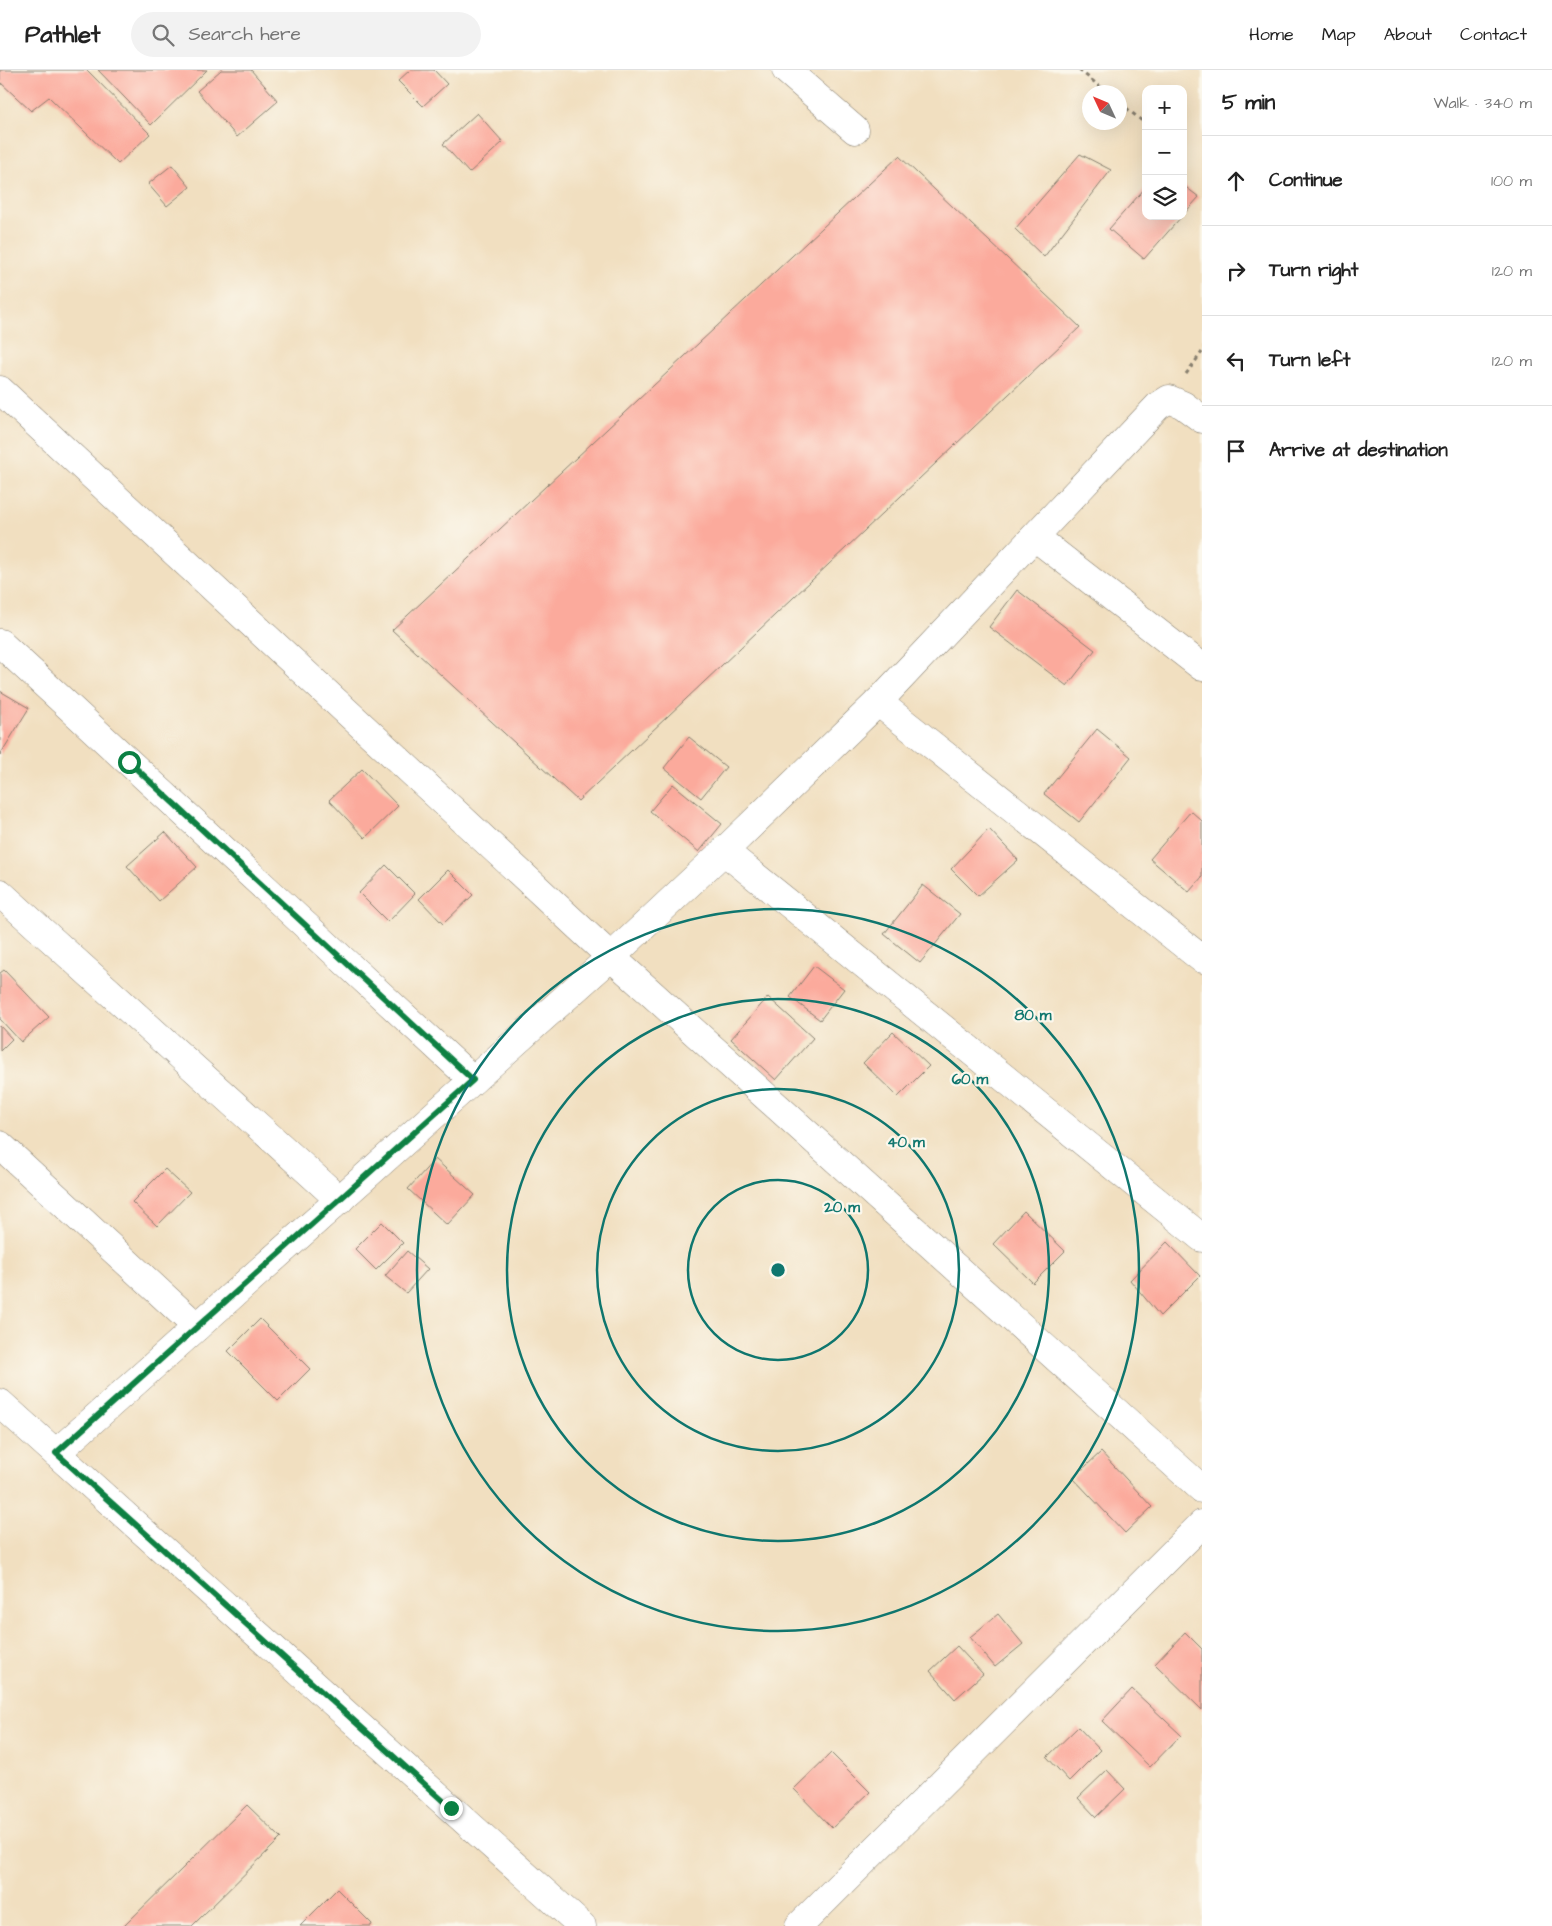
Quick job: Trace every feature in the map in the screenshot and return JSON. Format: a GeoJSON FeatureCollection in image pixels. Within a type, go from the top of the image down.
{"type":"FeatureCollection","features":[{"type":"Feature","properties":{"kind":"street"},"geometry":{"type":"LineString","coordinates":[[786,70],[855,130]]}},
{"type":"Feature","properties":{"kind":"street"},"geometry":{"type":"LineString","coordinates":[[0,390],[611,957],[1202,1489]]}},
{"type":"Feature","properties":{"kind":"street"},"geometry":{"type":"LineString","coordinates":[[56,1453],[611,957],[724,851],[878,702],[1158,406],[1168,399],[1183,404],[1202,419]]}},
{"type":"Feature","properties":{"kind":"street"},"geometry":{"type":"LineString","coordinates":[[1035,537],[1202,667]]}},
{"type":"Feature","properties":{"kind":"street"},"geometry":{"type":"LineString","coordinates":[[0,643],[473,1080]]}},
{"type":"Feature","properties":{"kind":"street"},"geometry":{"type":"LineString","coordinates":[[878,702],[1202,959]]}},
{"type":"Feature","properties":{"kind":"street"},"geometry":{"type":"LineString","coordinates":[[724,851],[1202,1238]]}},
{"type":"Feature","properties":{"kind":"street"},"geometry":{"type":"LineString","coordinates":[[0,892],[340,1200]]}},
{"type":"Feature","properties":{"kind":"street"},"geometry":{"type":"LineString","coordinates":[[0,1145],[197,1327]]}},
{"type":"Feature","properties":{"kind":"street"},"geometry":{"type":"LineString","coordinates":[[0,1403],[582,1926]]}},
{"type":"Feature","properties":{"kind":"street"},"geometry":{"type":"LineString","coordinates":[[799,1926],[1202,1524]]}},
{"type":"Feature","properties":{"kind":"path"},"geometry":{"type":"LineString","coordinates":[[1079,70],[1098,85]]}},
{"type":"Feature","properties":{"kind":"path"},"geometry":{"type":"LineString","coordinates":[[1127,109],[1142,121]]}},
{"type":"Feature","properties":{"kind":"building"},"geometry":{"type":"Polygon","coordinates":[[[0,70],[87,70],[150,134],[118,164],[49,97],[31,111],[0,82],[0,70]]]}},
{"type":"Feature","properties":{"kind":"building"},"geometry":{"type":"Polygon","coordinates":[[[98,70],[207,70],[151,125],[98,70]]]}},
{"type":"Feature","properties":{"kind":"building"},"geometry":{"type":"Polygon","coordinates":[[[221,70],[251,70],[278,101],[237,137],[197,91],[221,70]]]}},
{"type":"Feature","properties":{"kind":"building"},"geometry":{"type":"Polygon","coordinates":[[[410,70],[434,70],[447,84],[423,106],[398,81],[410,70]]]}},
{"type":"Feature","properties":{"kind":"building"},"geometry":{"type":"Polygon","coordinates":[[[477,113],[503,142],[469,173],[443,144],[477,113]]]}},
{"type":"Feature","properties":{"kind":"building"},"geometry":{"type":"Polygon","coordinates":[[[1080,154],[1111,170],[1044,257],[1015,229],[1080,154]]]}},
{"type":"Feature","properties":{"kind":"building"},"geometry":{"type":"Polygon","coordinates":[[[899,156],[1080,327],[578,801],[392,630],[899,156]]]}},
{"type":"Feature","properties":{"kind":"building"},"geometry":{"type":"Polygon","coordinates":[[[172,165],[190,187],[167,206],[148,184],[172,165]]]}},
{"type":"Feature","properties":{"kind":"building"},"geometry":{"type":"Polygon","coordinates":[[[1187,188],[1199,197],[1187,210],[1187,188]]]}},
{"type":"Feature","properties":{"kind":"building"},"geometry":{"type":"Polygon","coordinates":[[[1142,192],[1142,220],[1178,220],[1144,259],[1109,229],[1142,192]]]}},
{"type":"Feature","properties":{"kind":"building"},"geometry":{"type":"Polygon","coordinates":[[[1017,590],[1095,650],[1067,686],[989,627],[1017,590]]]}},
{"type":"Feature","properties":{"kind":"building"},"geometry":{"type":"Polygon","coordinates":[[[0,691],[29,708],[0,755],[0,691]]]}},
{"type":"Feature","properties":{"kind":"building"},"geometry":{"type":"Polygon","coordinates":[[[1097,729],[1131,757],[1079,822],[1044,794],[1097,729]]]}},
{"type":"Feature","properties":{"kind":"building"},"geometry":{"type":"Polygon","coordinates":[[[689,737],[726,767],[701,798],[664,768],[689,737]]]}},
{"type":"Feature","properties":{"kind":"building"},"geometry":{"type":"Polygon","coordinates":[[[362,769],[398,806],[365,838],[329,800],[362,769]]]}},
{"type":"Feature","properties":{"kind":"building"},"geometry":{"type":"Polygon","coordinates":[[[673,784],[722,824],[699,852],[650,811],[673,784]]]}},
{"type":"Feature","properties":{"kind":"building"},"geometry":{"type":"Polygon","coordinates":[[[1191,811],[1202,821],[1202,877],[1189,892],[1150,859],[1191,811]]]}},
{"type":"Feature","properties":{"kind":"building"},"geometry":{"type":"Polygon","coordinates":[[[989,829],[1018,860],[978,896],[951,869],[989,829]]]}},
{"type":"Feature","properties":{"kind":"building"},"geometry":{"type":"Polygon","coordinates":[[[165,832],[197,867],[159,901],[127,866],[165,832]]]}},
{"type":"Feature","properties":{"kind":"building"},"geometry":{"type":"Polygon","coordinates":[[[386,865],[415,894],[388,922],[359,893],[386,865]]]}},
{"type":"Feature","properties":{"kind":"building"},"geometry":{"type":"Polygon","coordinates":[[[448,870],[473,895],[443,924],[419,899],[448,870]]]}},
{"type":"Feature","properties":{"kind":"building"},"geometry":{"type":"Polygon","coordinates":[[[923,885],[960,914],[920,963],[884,934],[923,885]]]}},
{"type":"Feature","properties":{"kind":"building"},"geometry":{"type":"Polygon","coordinates":[[[814,966],[844,989],[820,1020],[790,997],[814,966]]]}},
{"type":"Feature","properties":{"kind":"building"},"geometry":{"type":"Polygon","coordinates":[[[4,970],[49,1017],[21,1042],[0,1019],[0,973],[4,970]]]}},
{"type":"Feature","properties":{"kind":"building"},"geometry":{"type":"Polygon","coordinates":[[[768,997],[813,1038],[776,1080],[731,1039],[768,997]]]}},
{"type":"Feature","properties":{"kind":"building"},"geometry":{"type":"Polygon","coordinates":[[[0,1026],[12,1039],[0,1051],[0,1026]]]}},
{"type":"Feature","properties":{"kind":"building"},"geometry":{"type":"Polygon","coordinates":[[[893,1032],[929,1066],[898,1097],[863,1063],[893,1032]]]}},
{"type":"Feature","properties":{"kind":"building"},"geometry":{"type":"Polygon","coordinates":[[[435,1159],[475,1195],[447,1225],[408,1189],[435,1159]]]}},
{"type":"Feature","properties":{"kind":"building"},"geometry":{"type":"Polygon","coordinates":[[[165,1169],[190,1192],[157,1226],[132,1202],[165,1169]]]}},
{"type":"Feature","properties":{"kind":"building"},"geometry":{"type":"Polygon","coordinates":[[[1024,1211],[1065,1251],[1033,1283],[993,1244],[1024,1211]]]}},
{"type":"Feature","properties":{"kind":"building"},"geometry":{"type":"Polygon","coordinates":[[[382,1222],[403,1243],[376,1270],[355,1249],[382,1222]]]}},
{"type":"Feature","properties":{"kind":"building"},"geometry":{"type":"Polygon","coordinates":[[[1167,1242],[1200,1276],[1160,1316],[1130,1280],[1167,1242]]]}},
{"type":"Feature","properties":{"kind":"building"},"geometry":{"type":"Polygon","coordinates":[[[407,1251],[428,1269],[406,1293],[385,1276],[407,1251]]]}},
{"type":"Feature","properties":{"kind":"building"},"geometry":{"type":"Polygon","coordinates":[[[260,1319],[310,1369],[278,1401],[228,1351],[260,1319]]]}},
{"type":"Feature","properties":{"kind":"building"},"geometry":{"type":"Polygon","coordinates":[[[1101,1452],[1152,1507],[1125,1533],[1073,1478],[1101,1452]]]}},
{"type":"Feature","properties":{"kind":"building"},"geometry":{"type":"Polygon","coordinates":[[[998,1614],[1023,1644],[995,1667],[970,1637],[998,1614]]]}},
{"type":"Feature","properties":{"kind":"building"},"geometry":{"type":"Polygon","coordinates":[[[1185,1632],[1202,1649],[1202,1710],[1155,1664],[1185,1632]]]}},
{"type":"Feature","properties":{"kind":"building"},"geometry":{"type":"Polygon","coordinates":[[[957,1646],[983,1674],[955,1699],[930,1671],[957,1646]]]}},
{"type":"Feature","properties":{"kind":"building"},"geometry":{"type":"Polygon","coordinates":[[[1132,1689],[1181,1735],[1150,1767],[1102,1721],[1132,1689]]]}},
{"type":"Feature","properties":{"kind":"building"},"geometry":{"type":"Polygon","coordinates":[[[1078,1727],[1100,1750],[1069,1781],[1047,1757],[1078,1727]]]}},
{"type":"Feature","properties":{"kind":"building"},"geometry":{"type":"Polygon","coordinates":[[[831,1753],[870,1792],[832,1828],[794,1789],[831,1753]]]}},
{"type":"Feature","properties":{"kind":"building"},"geometry":{"type":"Polygon","coordinates":[[[1107,1770],[1125,1789],[1096,1817],[1078,1798],[1107,1770]]]}},
{"type":"Feature","properties":{"kind":"building"},"geometry":{"type":"Polygon","coordinates":[[[247,1805],[281,1838],[192,1926],[124,1926],[247,1805]]]}},
{"type":"Feature","properties":{"kind":"building"},"geometry":{"type":"Polygon","coordinates":[[[337,1889],[372,1924],[371,1926],[300,1926],[337,1889]]]}},
{"type":"Feature","properties":{"kind":"route"},"geometry":{"type":"LineString","coordinates":[[129,762],[473,1080],[56,1453],[451,1808]]}}]}
